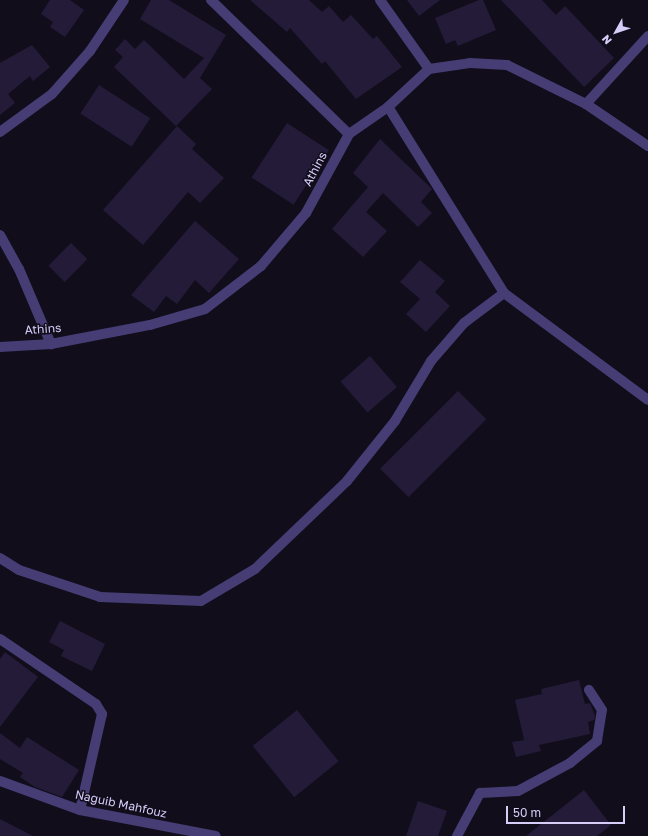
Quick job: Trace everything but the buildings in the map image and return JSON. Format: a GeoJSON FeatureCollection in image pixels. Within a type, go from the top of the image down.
{"type":"FeatureCollection","features":[{"type":"Feature","properties":{"kind":"street"},"geometry":{"type":"LineString","coordinates":[[0,132],[52,94],[90,50],[124,0]]}},
{"type":"Feature","properties":{"kind":"street"},"geometry":{"type":"LineString","coordinates":[[211,0],[349,134]]}},
{"type":"Feature","properties":{"kind":"street"},"geometry":{"type":"LineString","coordinates":[[380,0],[429,69],[470,63],[507,65],[586,104],[648,146]]}},
{"type":"Feature","properties":{"kind":"street"},"geometry":{"type":"LineString","coordinates":[[586,104],[648,36]]}},
{"type":"Feature","properties":{"kind":"street","name":"Athins"},"geometry":{"type":"LineString","coordinates":[[0,347],[51,344],[150,325],[205,309],[261,266],[306,213],[349,134],[388,106],[429,69]]}},
{"type":"Feature","properties":{"kind":"street"},"geometry":{"type":"LineString","coordinates":[[388,106],[504,293],[648,400]]}},
{"type":"Feature","properties":{"kind":"street"},"geometry":{"type":"LineString","coordinates":[[0,235],[19,269],[51,344]]}},
{"type":"Feature","properties":{"kind":"street"},"geometry":{"type":"LineString","coordinates":[[0,558],[19,570],[100,597],[201,601],[255,569],[348,481],[395,421],[430,361],[464,323],[504,293]]}},
{"type":"Feature","properties":{"kind":"street"},"geometry":{"type":"LineString","coordinates":[[0,639],[96,704],[102,714],[80,810]]}},
{"type":"Feature","properties":{"kind":"street"},"geometry":{"type":"LineString","coordinates":[[457,836],[480,793],[518,791],[570,763],[597,740],[602,710],[589,690]]}},
{"type":"Feature","properties":{"kind":"street","name":"Naguib Mahfouz"},"geometry":{"type":"LineString","coordinates":[[0,781],[80,810],[216,836]]}}]}
